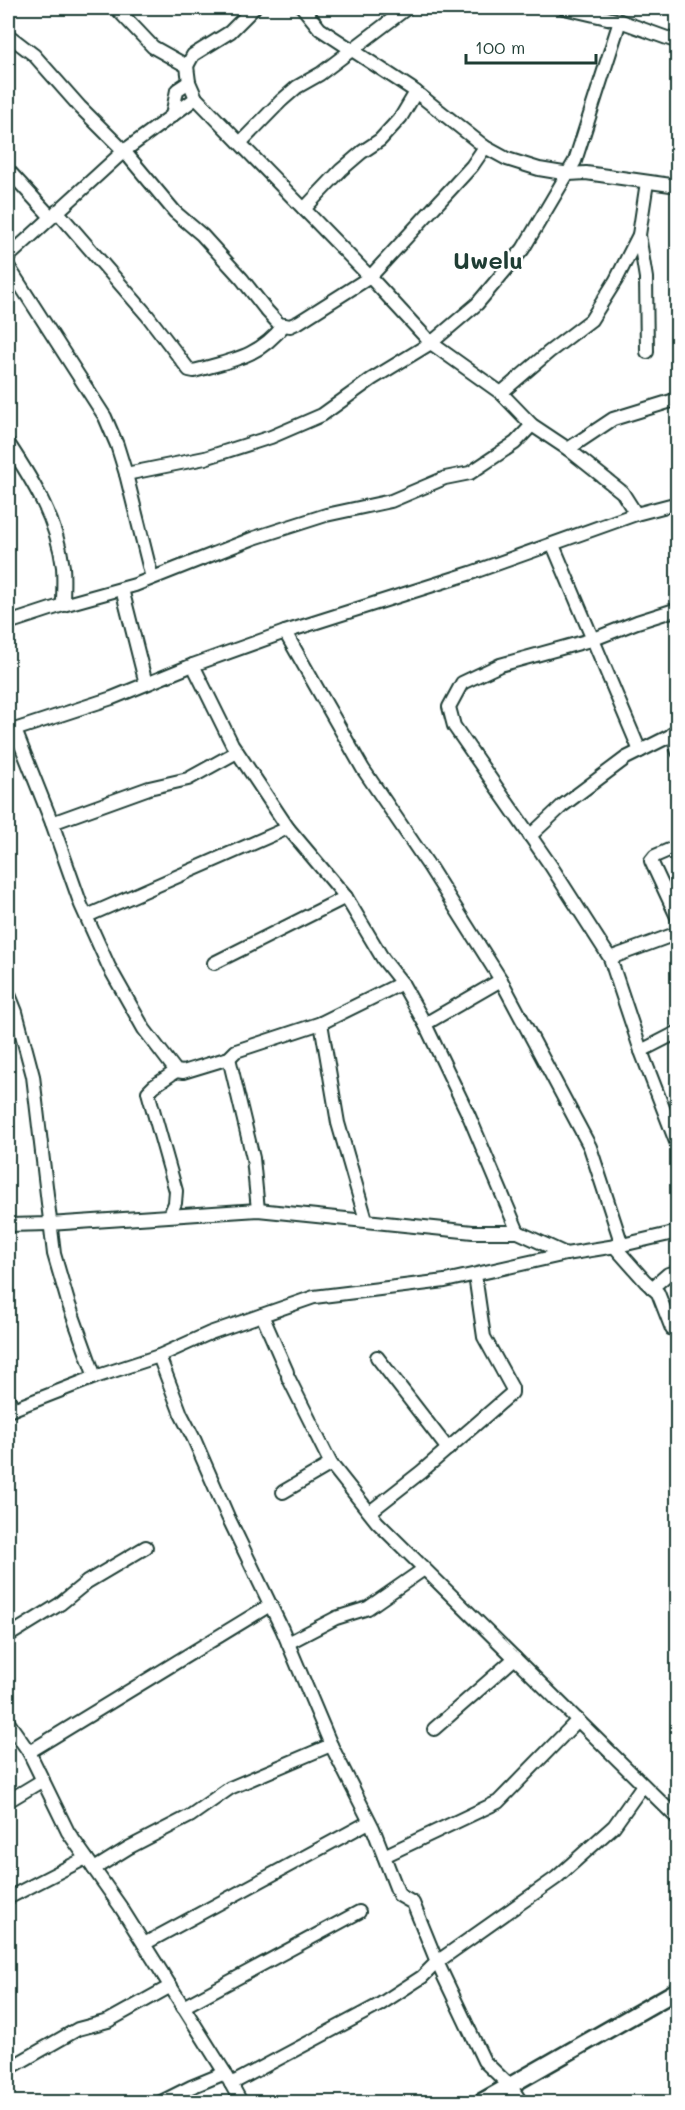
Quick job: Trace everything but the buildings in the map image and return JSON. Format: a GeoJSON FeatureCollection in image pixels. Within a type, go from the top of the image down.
{"type":"FeatureCollection","features":[{"type":"Feature","properties":{"kind":"main road"},"geometry":{"type":"LineString","coordinates":[[481,2103],[678,1990]]}},
{"type":"Feature","properties":{"kind":"street"},"geometry":{"type":"LineString","coordinates":[[116,8],[153,47],[187,66]]}},
{"type":"Feature","properties":{"kind":"street"},"geometry":{"type":"LineString","coordinates":[[303,8],[320,29],[416,92],[484,147],[507,159],[539,169],[569,174],[586,173],[678,186]]}},
{"type":"Feature","properties":{"kind":"street"},"geometry":{"type":"LineString","coordinates":[[240,143],[297,87],[320,74],[407,8]]}},
{"type":"Feature","properties":{"kind":"street"},"geometry":{"type":"LineString","coordinates":[[564,8],[620,21],[678,42]]}},
{"type":"Feature","properties":{"kind":"street"},"geometry":{"type":"LineString","coordinates":[[249,9],[230,32],[193,55],[187,66],[189,82],[196,98],[431,343],[501,393],[532,425],[568,449],[621,492],[636,514]]}},
{"type":"Feature","properties":{"kind":"street"},"geometry":{"type":"LineString","coordinates":[[126,474],[205,458],[281,433],[322,415],[372,379],[431,343],[477,304],[523,249],[569,174],[581,147],[620,21]]}},
{"type":"Feature","properties":{"kind":"street"},"geometry":{"type":"LineString","coordinates":[[8,35],[34,55],[80,107],[124,151],[175,212],[202,235],[226,261],[279,324],[290,326],[299,322],[370,277],[472,166],[484,147]]}},
{"type":"Feature","properties":{"kind":"street"},"geometry":{"type":"LineString","coordinates":[[172,116],[177,90],[189,82]]}},
{"type":"Feature","properties":{"kind":"street"},"geometry":{"type":"LineString","coordinates":[[304,209],[341,170],[380,140],[401,117],[416,92]]}},
{"type":"Feature","properties":{"kind":"street"},"geometry":{"type":"LineString","coordinates":[[8,257],[124,151],[196,98]]}},
{"type":"Feature","properties":{"kind":"street"},"geometry":{"type":"LineString","coordinates":[[8,170],[54,214],[147,315],[189,370],[194,371],[246,356],[272,340],[284,325]]}},
{"type":"Feature","properties":{"kind":"street"},"geometry":{"type":"LineString","coordinates":[[647,182],[639,235],[646,278],[647,352]]}},
{"type":"Feature","properties":{"kind":"street"},"geometry":{"type":"LineString","coordinates":[[501,393],[591,320],[616,280],[639,235]]}},
{"type":"Feature","properties":{"kind":"street"},"geometry":{"type":"LineString","coordinates":[[8,266],[105,417],[126,474],[152,578]]}},
{"type":"Feature","properties":{"kind":"street"},"geometry":{"type":"LineString","coordinates":[[568,449],[613,419],[678,399]]}},
{"type":"Feature","properties":{"kind":"street"},"geometry":{"type":"LineString","coordinates":[[8,623],[122,589],[326,514],[391,501],[445,478],[470,473],[515,443],[532,425]]}},
{"type":"Feature","properties":{"kind":"street"},"geometry":{"type":"LineString","coordinates":[[8,443],[43,500],[56,534],[63,568],[63,605]]}},
{"type":"Feature","properties":{"kind":"street"},"geometry":{"type":"LineString","coordinates":[[176,1071],[144,1029],[109,966],[87,916],[52,823],[11,731],[112,698],[193,665],[285,632],[553,545],[636,514],[678,503]]}},
{"type":"Feature","properties":{"kind":"street"},"geometry":{"type":"LineString","coordinates":[[553,545],[640,751]]}},
{"type":"Feature","properties":{"kind":"street"},"geometry":{"type":"LineString","coordinates":[[122,589],[146,684]]}},
{"type":"Feature","properties":{"kind":"street"},"geometry":{"type":"LineString","coordinates":[[677,1147],[641,1051],[610,958],[454,726],[449,707],[462,683],[500,665],[594,639],[678,609]]}},
{"type":"Feature","properties":{"kind":"street"},"geometry":{"type":"LineString","coordinates":[[285,632],[363,768],[429,866],[501,980],[590,1147],[618,1246],[658,1293],[672,1329]]}},
{"type":"Feature","properties":{"kind":"street"},"geometry":{"type":"LineString","coordinates":[[193,665],[237,752],[288,828],[346,897],[383,960],[402,983],[469,1116],[518,1232]]}},
{"type":"Feature","properties":{"kind":"street"},"geometry":{"type":"LineString","coordinates":[[530,836],[562,806],[626,758],[675,733],[678,752]]}},
{"type":"Feature","properties":{"kind":"street"},"geometry":{"type":"LineString","coordinates":[[52,823],[148,788],[188,778],[237,752]]}},
{"type":"Feature","properties":{"kind":"street"},"geometry":{"type":"LineString","coordinates":[[87,916],[288,828]]}},
{"type":"Feature","properties":{"kind":"street"},"geometry":{"type":"LineString","coordinates":[[678,846],[655,856],[651,861],[678,919]]}},
{"type":"Feature","properties":{"kind":"street"},"geometry":{"type":"LineString","coordinates":[[214,963],[346,897]]}},
{"type":"Feature","properties":{"kind":"street"},"geometry":{"type":"LineString","coordinates":[[610,958],[678,933]]}},
{"type":"Feature","properties":{"kind":"street"},"geometry":{"type":"LineString","coordinates":[[424,1024],[501,980]]}},
{"type":"Feature","properties":{"kind":"street"},"geometry":{"type":"LineString","coordinates":[[170,1215],[175,1203],[176,1191],[148,1092],[154,1086],[176,1071],[183,1072],[229,1058],[236,1051],[321,1023],[402,983]]}},
{"type":"Feature","properties":{"kind":"street"},"geometry":{"type":"LineString","coordinates":[[8,992],[16,1012],[33,1076],[54,1254],[68,1302],[95,1377]]}},
{"type":"Feature","properties":{"kind":"street"},"geometry":{"type":"LineString","coordinates":[[321,1023],[338,1123],[366,1220]]}},
{"type":"Feature","properties":{"kind":"street"},"geometry":{"type":"LineString","coordinates":[[641,1051],[678,1032]]}},
{"type":"Feature","properties":{"kind":"street"},"geometry":{"type":"LineString","coordinates":[[229,1058],[253,1158],[258,1210]]}},
{"type":"Feature","properties":{"kind":"street"},"geometry":{"type":"LineString","coordinates":[[8,1225],[258,1210],[473,1232],[518,1232],[567,1254]]}},
{"type":"Feature","properties":{"kind":"street"},"geometry":{"type":"LineString","coordinates":[[8,1397],[10,1410],[95,1377],[159,1356],[210,1333],[314,1297],[445,1281],[678,1232]]}},
{"type":"Feature","properties":{"kind":"street"},"geometry":{"type":"LineString","coordinates":[[652,1288],[668,1274],[678,1272]]}},
{"type":"Feature","properties":{"kind":"street"},"geometry":{"type":"LineString","coordinates":[[370,1512],[448,1449],[512,1393],[513,1388],[484,1337],[475,1275]]}},
{"type":"Feature","properties":{"kind":"street"},"geometry":{"type":"LineString","coordinates":[[262,1315],[331,1464],[377,1522],[678,1819]]}},
{"type":"Feature","properties":{"kind":"street"},"geometry":{"type":"LineString","coordinates":[[159,1356],[180,1413],[194,1438],[369,1822],[399,1895],[413,1903],[437,1962],[484,2061],[511,2087],[521,2103]]}},
{"type":"Feature","properties":{"kind":"street"},"geometry":{"type":"LineString","coordinates":[[377,1357],[448,1449]]}},
{"type":"Feature","properties":{"kind":"street"},"geometry":{"type":"LineString","coordinates":[[283,1492],[331,1464]]}},
{"type":"Feature","properties":{"kind":"street"},"geometry":{"type":"LineString","coordinates":[[8,1636],[60,1604],[87,1582],[146,1547]]}},
{"type":"Feature","properties":{"kind":"street"},"geometry":{"type":"LineString","coordinates":[[288,1644],[336,1618],[368,1608],[424,1569]]}},
{"type":"Feature","properties":{"kind":"street"},"geometry":{"type":"LineString","coordinates":[[28,1752],[270,1605]]}},
{"type":"Feature","properties":{"kind":"street"},"geometry":{"type":"LineString","coordinates":[[435,1729],[515,1658]]}},
{"type":"Feature","properties":{"kind":"street"},"geometry":{"type":"LineString","coordinates":[[384,1856],[498,1802],[578,1720]]}},
{"type":"Feature","properties":{"kind":"street"},"geometry":{"type":"LineString","coordinates":[[8,1722],[28,1752],[68,1832],[171,1986],[228,2079],[240,2103]]}},
{"type":"Feature","properties":{"kind":"street"},"geometry":{"type":"LineString","coordinates":[[94,1869],[128,1848],[190,1816],[230,1788],[332,1745]]}},
{"type":"Feature","properties":{"kind":"street"},"geometry":{"type":"LineString","coordinates":[[8,1801],[42,1780]]}},
{"type":"Feature","properties":{"kind":"street"},"geometry":{"type":"LineString","coordinates":[[161,2103],[191,2087],[228,2079],[380,2005],[422,1977],[437,1962],[556,1878],[614,1826],[643,1785]]}},
{"type":"Feature","properties":{"kind":"street"},"geometry":{"type":"LineString","coordinates":[[144,1944],[369,1822]]}},
{"type":"Feature","properties":{"kind":"street"},"geometry":{"type":"LineString","coordinates":[[8,1898],[86,1858]]}},
{"type":"Feature","properties":{"kind":"street"},"geometry":{"type":"LineString","coordinates":[[183,2007],[359,1912]]}},
{"type":"Feature","properties":{"kind":"street"},"geometry":{"type":"LineString","coordinates":[[8,2070],[78,2028],[108,2021],[171,1986]]}},
{"type":"Feature","properties":{"kind":"district","name":"Uwelu"},"geometry":{"type":"Point","coordinates":[488,261]}}]}
